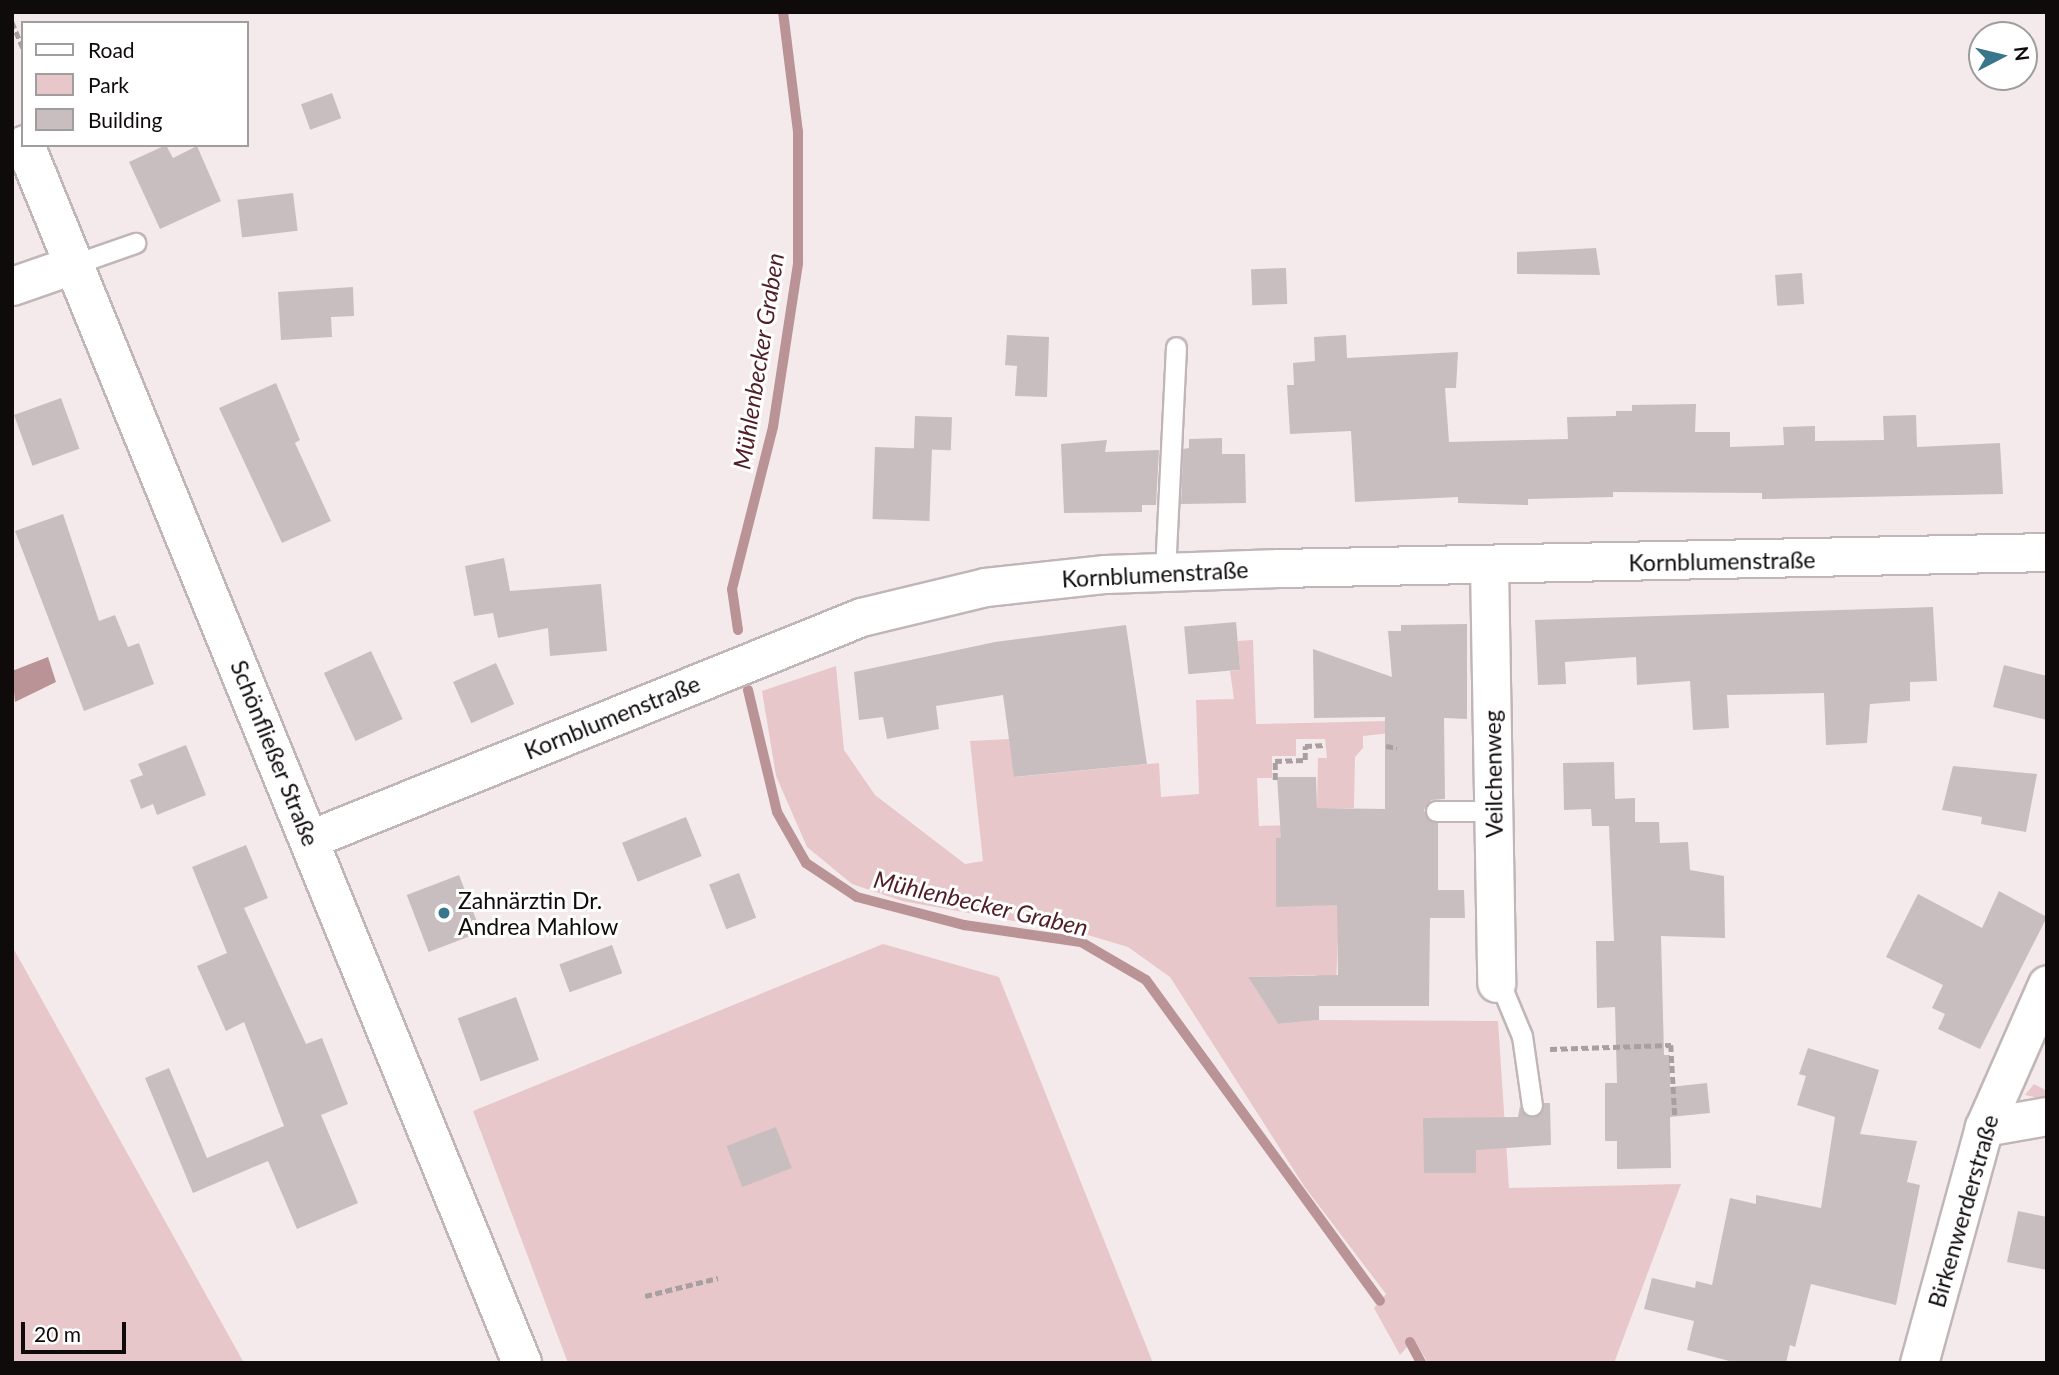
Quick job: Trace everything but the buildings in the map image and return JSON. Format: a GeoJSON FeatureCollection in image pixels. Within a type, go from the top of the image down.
{"type":"FeatureCollection","features":[{"type":"Feature","properties":{"kind":"main road"},"geometry":{"type":"LineString","coordinates":[[12,115],[21,135]]}},
{"type":"Feature","properties":{"kind":"main road","name":"Schönfließer Straße"},"geometry":{"type":"LineString","coordinates":[[26,147],[522,1363]]}},
{"type":"Feature","properties":{"kind":"street"},"geometry":{"type":"LineString","coordinates":[[12,286],[75,264]]}},
{"type":"Feature","properties":{"kind":"street","name":"Kornblumenstraße"},"geometry":{"type":"LineString","coordinates":[[310,839],[861,617],[985,587],[1165,572],[2047,552]]}},
{"type":"Feature","properties":{"kind":"street","name":"Veilchenweg"},"geometry":{"type":"LineString","coordinates":[[1489,565],[1496,979]]}},
{"type":"Feature","properties":{"kind":"street","name":"Birkenwerderstraße"},"geometry":{"type":"LineString","coordinates":[[1919,1363],[1984,1127],[2047,984]]}},
{"type":"Feature","properties":{"kind":"street"},"geometry":{"type":"LineString","coordinates":[[1984,1127],[2047,1116]]}},
{"type":"Feature","properties":{"kind":"lane"},"geometry":{"type":"LineString","coordinates":[[75,264],[135,243]]}},
{"type":"Feature","properties":{"kind":"lane"},"geometry":{"type":"LineString","coordinates":[[1165,572],[1176,347]]}},
{"type":"Feature","properties":{"kind":"lane"},"geometry":{"type":"LineString","coordinates":[[1436,811],[1494,811]]}},
{"type":"Feature","properties":{"kind":"lane"},"geometry":{"type":"LineString","coordinates":[[1496,979],[1524,1049],[1532,1105]]}},
{"type":"Feature","properties":{"kind":"path"},"geometry":{"type":"LineString","coordinates":[[12,22],[21,43]]}},
{"type":"Feature","properties":{"kind":"path"},"geometry":{"type":"LineString","coordinates":[[1275,780],[1275,761],[1305,760],[1305,746],[1326,745]]}},
{"type":"Feature","properties":{"kind":"path"},"geometry":{"type":"LineString","coordinates":[[1386,746],[1397,748]]}},
{"type":"Feature","properties":{"kind":"path"},"geometry":{"type":"LineString","coordinates":[[1524,1049],[1671,1045],[1675,1116]]}},
{"type":"Feature","properties":{"kind":"path"},"geometry":{"type":"LineString","coordinates":[[645,1297],[718,1278]]}},
{"type":"Feature","properties":{"kind":"green space"},"geometry":{"type":"Polygon","coordinates":[[[1253,640],[1256,724],[1389,721],[1391,733],[1363,736],[1363,748],[1355,757],[1354,808],[1317,808],[1318,758],[1327,758],[1325,739],[1296,739],[1296,756],[1272,756],[1272,778],[1257,778],[1259,826],[1355,823],[1338,931],[1336,990],[1316,975],[1248,977],[1278,1024],[1319,1020],[1498,1021],[1509,1188],[1681,1184],[1614,1363],[1428,1363],[1414,1339],[1400,1355],[1374,1308],[1386,1294],[1304,1186],[1170,977],[1128,947],[1081,933],[902,901],[852,884],[807,847],[776,776],[762,691],[836,666],[844,750],[875,795],[965,864],[983,861],[970,741],[1009,739],[1015,777],[1159,763],[1161,797],[1199,794],[1196,700],[1234,699],[1230,671],[1240,670],[1238,641],[1253,640]]]}},
{"type":"Feature","properties":{"kind":"green space"},"geometry":{"type":"Polygon","coordinates":[[[883,944],[999,977],[1153,1363],[568,1363],[473,1111],[883,944]]]}},
{"type":"Feature","properties":{"kind":"green space"},"geometry":{"type":"Polygon","coordinates":[[[12,946],[244,1363],[12,1363],[12,946]]]}},
{"type":"Feature","properties":{"kind":"green space"},"geometry":{"type":"Polygon","coordinates":[[[2034,1084],[2047,1091],[2047,1100],[2025,1095],[2034,1084]]]}},
{"type":"Feature","properties":{"kind":"shaded area"},"geometry":{"type":"Polygon","coordinates":[[[48,657],[56,682],[15,702],[12,671],[48,657]]]}},
{"type":"Feature","properties":{"kind":"waterway","name":"Mühlenbecker Graben"},"geometry":{"type":"LineString","coordinates":[[738,630],[732,589],[773,427],[798,263],[798,132],[783,12]]}},
{"type":"Feature","properties":{"kind":"waterway","name":"Mühlenbecker Graben"},"geometry":{"type":"LineString","coordinates":[[748,690],[777,812],[806,863],[857,897],[964,925],[1081,942],[1146,980],[1380,1301]]}},
{"type":"Feature","properties":{"kind":"waterway","name":"Mühlenbecker Graben"},"geometry":{"type":"LineString","coordinates":[[1410,1342],[1421,1363]]}},
{"type":"Feature","properties":{"kind":"place","name":"Zahnärztin Dr. Andrea Mahlow"},"geometry":{"type":"Point","coordinates":[444,913]}}]}
